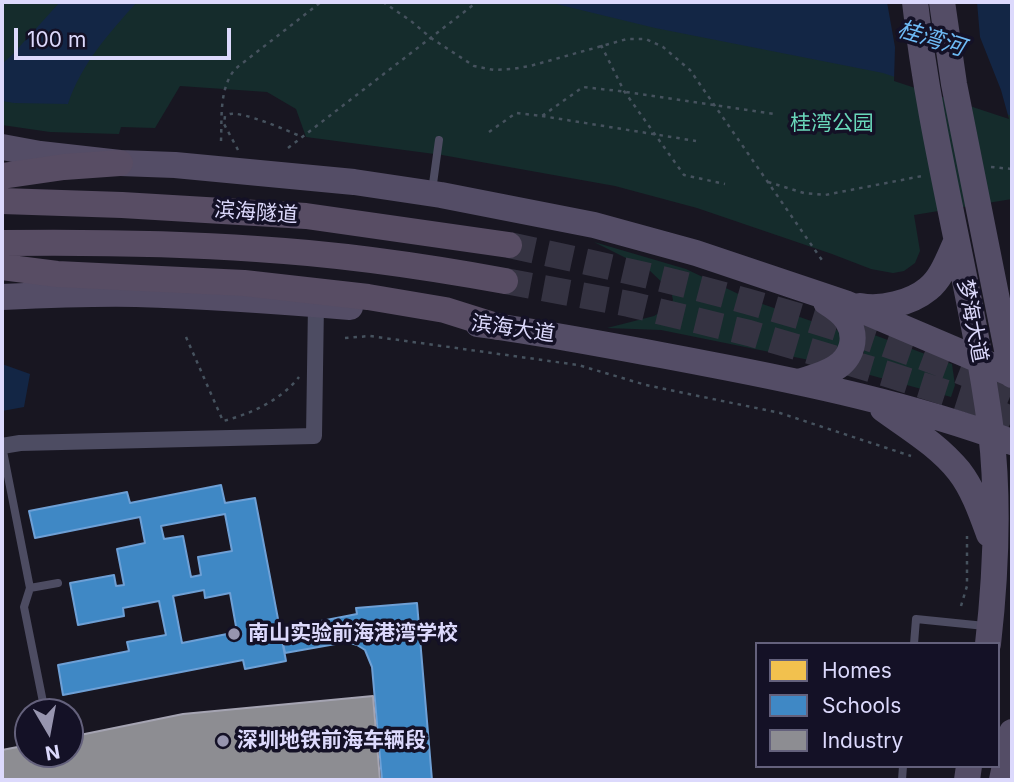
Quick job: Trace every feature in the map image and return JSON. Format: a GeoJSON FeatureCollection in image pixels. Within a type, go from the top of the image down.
{"type":"FeatureCollection","features":[{"type":"Feature","properties":{"kind":"highway"},"geometry":{"type":"LineString","coordinates":[[2,176],[64,167],[120,163]]}},
{"type":"Feature","properties":{"kind":"highway","name":"滨海隧道"},"geometry":{"type":"LineString","coordinates":[[2,201],[306,216],[509,244]]}},
{"type":"Feature","properties":{"kind":"highway","name":"滨海隧道"},"geometry":{"type":"LineString","coordinates":[[2,243],[124,243],[258,249],[431,268],[505,281]]}},
{"type":"Feature","properties":{"kind":"highway"},"geometry":{"type":"LineString","coordinates":[[2,267],[66,274],[244,284],[368,297],[445,310],[499,327]]}},
{"type":"Feature","properties":{"kind":"main road","name":"梦海大道"},"geometry":{"type":"LineString","coordinates":[[915,2],[927,82],[979,359],[1002,438],[995,490],[989,635]]}},
{"type":"Feature","properties":{"kind":"main road","name":"梦海大道"},"geometry":{"type":"LineString","coordinates":[[942,2],[954,84],[1012,374]]}},
{"type":"Feature","properties":{"kind":"main road"},"geometry":{"type":"LineString","coordinates":[[2,147],[120,163],[264,172],[354,182],[432,193],[594,225],[696,253],[845,303],[1012,374]]}},
{"type":"Feature","properties":{"kind":"main road"},"geometry":{"type":"LineString","coordinates":[[845,303],[869,308],[893,305],[915,297],[929,288],[943,271],[956,238]]}},
{"type":"Feature","properties":{"kind":"main road"},"geometry":{"type":"LineString","coordinates":[[992,270],[1012,302]]}},
{"type":"Feature","properties":{"kind":"main road"},"geometry":{"type":"LineString","coordinates":[[797,382],[836,368],[850,354],[852,346],[852,329],[846,319],[812,292]]}},
{"type":"Feature","properties":{"kind":"main road","name":"滨海大道"},"geometry":{"type":"LineString","coordinates":[[2,297],[134,294],[316,304],[551,334],[864,396],[1002,438]]}},
{"type":"Feature","properties":{"kind":"main road"},"geometry":{"type":"LineString","coordinates":[[864,396],[943,453],[960,472],[982,513],[994,561]]}},
{"type":"Feature","properties":{"kind":"main road"},"geometry":{"type":"LineString","coordinates":[[1002,780],[1012,732]]}},
{"type":"Feature","properties":{"kind":"street"},"geometry":{"type":"LineString","coordinates":[[2,446],[20,443],[314,436],[316,304]]}},
{"type":"Feature","properties":{"kind":"lane"},"geometry":{"type":"LineString","coordinates":[[432,193],[439,141]]}},
{"type":"Feature","properties":{"kind":"lane"},"geometry":{"type":"LineString","coordinates":[[2,446],[30,588],[24,607],[42,698]]}},
{"type":"Feature","properties":{"kind":"lane"},"geometry":{"type":"LineString","coordinates":[[30,588],[58,583]]}},
{"type":"Feature","properties":{"kind":"lane"},"geometry":{"type":"LineString","coordinates":[[914,642],[916,619],[989,635]]}},
{"type":"Feature","properties":{"kind":"path"},"geometry":{"type":"LineString","coordinates":[[221,141],[224,133],[221,108],[228,78],[235,69],[321,2]]}},
{"type":"Feature","properties":{"kind":"path"},"geometry":{"type":"LineString","coordinates":[[383,2],[474,66],[494,70],[530,66],[627,38],[646,39],[663,47],[690,70],[824,263]]}},
{"type":"Feature","properties":{"kind":"path"},"geometry":{"type":"LineString","coordinates":[[288,148],[477,2]]}},
{"type":"Feature","properties":{"kind":"path"},"geometry":{"type":"LineString","coordinates":[[601,45],[624,91],[684,175],[725,184]]}},
{"type":"Feature","properties":{"kind":"path"},"geometry":{"type":"LineString","coordinates":[[542,116],[583,87],[774,114]]}},
{"type":"Feature","properties":{"kind":"path"},"geometry":{"type":"LineString","coordinates":[[489,132],[516,113],[696,141]]}},
{"type":"Feature","properties":{"kind":"path"},"geometry":{"type":"LineString","coordinates":[[252,118],[302,137]]}},
{"type":"Feature","properties":{"kind":"path"},"geometry":{"type":"LineString","coordinates":[[988,167],[1012,169]]}},
{"type":"Feature","properties":{"kind":"path"},"geometry":{"type":"LineString","coordinates":[[768,183],[804,194],[825,195],[929,175]]}},
{"type":"Feature","properties":{"kind":"path"},"geometry":{"type":"LineString","coordinates":[[345,338],[370,336],[578,365],[646,385],[780,412],[920,459]]}},
{"type":"Feature","properties":{"kind":"path"},"geometry":{"type":"LineString","coordinates":[[186,337],[223,421],[235,418]]}},
{"type":"Feature","properties":{"kind":"path"},"geometry":{"type":"LineString","coordinates":[[961,606],[967,586],[967,533]]}},
{"type":"Feature","properties":{"kind":"green space","name":"桂湾公园"},"geometry":{"type":"Polygon","coordinates":[[[2,2],[1012,2],[1012,199],[914,215],[920,251],[915,263],[904,271],[893,273],[871,269],[697,208],[615,186],[442,155],[306,137],[296,109],[267,92],[180,86],[155,128],[121,127],[119,134],[50,132],[2,125],[2,2]]]}},
{"type":"Feature","properties":{"kind":"green space"},"geometry":{"type":"Polygon","coordinates":[[[594,242],[686,269],[751,300],[837,330],[848,340],[824,363],[661,330],[607,328],[654,316],[670,306],[673,300],[671,291],[648,269],[594,242]]]}},
{"type":"Feature","properties":{"kind":"green space"},"geometry":{"type":"Polygon","coordinates":[[[861,330],[952,364],[955,385],[951,397],[855,371],[864,351],[861,330]]]}},
{"type":"Feature","properties":{"kind":"water"},"geometry":{"type":"Polygon","coordinates":[[[60,2],[137,2],[88,62],[68,104],[2,101],[2,64],[60,2]]]}},
{"type":"Feature","properties":{"kind":"water","name":"桂湾河"},"geometry":{"type":"Polygon","coordinates":[[[548,2],[1012,2],[1012,116],[883,73],[655,28],[548,2]]]}},
{"type":"Feature","properties":{"kind":"water"},"geometry":{"type":"Polygon","coordinates":[[[2,364],[30,374],[24,407],[2,411],[2,364]]]}},
{"type":"Feature","properties":{"kind":"pier"},"geometry":{"type":"Polygon","coordinates":[[[887,2],[977,2],[980,37],[1001,90],[1009,119],[894,81],[895,47],[887,2]]]}},
{"type":"Feature","properties":{"kind":"building: Homes"},"geometry":{"type":"Polygon","coordinates":[[[345,712],[349,755],[294,760],[293,752],[273,754],[274,762],[222,768],[217,725],[345,712]]]}},
{"type":"Feature","properties":{"kind":"building: Homes"},"geometry":{"type":"Polygon","coordinates":[[[136,737],[144,779],[14,780],[11,760],[14,759],[14,768],[84,768],[84,746],[136,737]]]}},
{"type":"Feature","properties":{"kind":"building: Schools"},"geometry":{"type":"Polygon","coordinates":[[[221,485],[225,503],[255,498],[286,661],[245,669],[243,660],[63,695],[58,665],[129,651],[127,642],[166,635],[159,601],[123,608],[124,616],[78,625],[70,583],[114,575],[116,586],[124,585],[117,549],[145,543],[140,517],[35,538],[29,511],[127,492],[130,503],[221,485]],[[225,514],[161,526],[164,539],[183,536],[191,577],[201,575],[198,557],[232,551],[225,514]],[[204,590],[173,596],[182,643],[237,632],[230,593],[205,598],[204,590]]]}},
{"type":"Feature","properties":{"kind":"building: Schools"},"geometry":{"type":"Polygon","coordinates":[[[417,603],[432,780],[382,780],[372,667],[365,650],[347,642],[285,653],[280,629],[357,614],[356,608],[417,603]]]}},
{"type":"Feature","properties":{"kind":"building: Industry","name":"深圳地铁前海车辆段"},"geometry":{"type":"Polygon","coordinates":[[[373,696],[380,780],[2,780],[2,750],[14,748],[14,768],[84,768],[84,734],[183,714],[373,696]]]}},
{"type":"Feature","properties":{"kind":"tunnel"},"geometry":{"type":"LineString","coordinates":[[509,245],[658,278],[780,311],[914,354],[1012,392]]}},
{"type":"Feature","properties":{"kind":"tunnel"},"geometry":{"type":"LineString","coordinates":[[505,281],[629,304],[749,333],[975,402],[1012,420]]}},
{"type":"Feature","properties":{"kind":"place","name":"南山实验前海港湾学校"},"geometry":{"type":"Point","coordinates":[234,634]}},
{"type":"Feature","properties":{"kind":"place","name":"深圳地铁前海车辆段"},"geometry":{"type":"Point","coordinates":[223,741]}}]}
